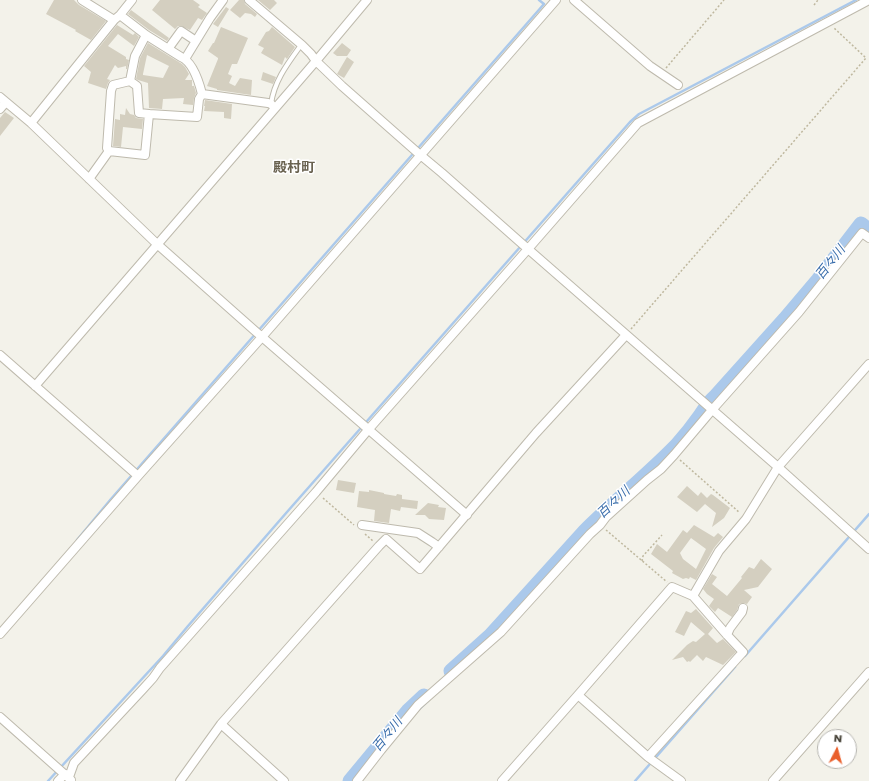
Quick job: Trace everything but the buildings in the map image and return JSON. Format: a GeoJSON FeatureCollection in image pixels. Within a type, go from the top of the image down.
{"type":"FeatureCollection","features":[{"type":"Feature","properties":{"kind":"street"},"geometry":{"type":"LineString","coordinates":[[82,0],[117,18],[185,59],[197,76],[202,94],[199,99],[198,117],[139,113],[137,86],[130,81],[113,85],[111,92],[107,148],[109,151]]}},
{"type":"Feature","properties":{"kind":"street"},"geometry":{"type":"LineString","coordinates":[[31,123],[132,0]]}},
{"type":"Feature","properties":{"kind":"street"},"geometry":{"type":"LineString","coordinates":[[185,59],[223,0]]}},
{"type":"Feature","properties":{"kind":"street"},"geometry":{"type":"LineString","coordinates":[[249,0],[302,44],[316,61],[342,86],[417,153],[442,173],[703,403],[778,467],[869,549]]}},
{"type":"Feature","properties":{"kind":"street"},"geometry":{"type":"LineString","coordinates":[[34,386],[157,244],[273,106],[316,61],[367,0]]}},
{"type":"Feature","properties":{"kind":"street"},"geometry":{"type":"LineString","coordinates":[[0,634],[135,474],[417,153],[556,0]]}},
{"type":"Feature","properties":{"kind":"street"},"geometry":{"type":"LineString","coordinates":[[574,0],[650,66],[678,85]]}},
{"type":"Feature","properties":{"kind":"street"},"geometry":{"type":"LineString","coordinates":[[58,781],[143,689],[170,656],[316,492],[365,427],[524,246],[638,123],[869,0]]}},
{"type":"Feature","properties":{"kind":"street"},"geometry":{"type":"LineString","coordinates":[[168,49],[181,31],[196,41]]}},
{"type":"Feature","properties":{"kind":"street"},"geometry":{"type":"LineString","coordinates":[[130,81],[135,56],[146,35]]}},
{"type":"Feature","properties":{"kind":"street"},"geometry":{"type":"LineString","coordinates":[[202,94],[268,103],[273,106]]}},
{"type":"Feature","properties":{"kind":"street"},"geometry":{"type":"LineString","coordinates":[[0,109],[3,100],[31,123],[157,244],[467,515]]}},
{"type":"Feature","properties":{"kind":"street"},"geometry":{"type":"LineString","coordinates":[[109,151],[144,155],[149,114]]}},
{"type":"Feature","properties":{"kind":"street"},"geometry":{"type":"LineString","coordinates":[[89,179],[109,151]]}},
{"type":"Feature","properties":{"kind":"street"},"geometry":{"type":"LineString","coordinates":[[357,781],[418,705],[501,632],[606,517],[661,469],[674,455],[711,410],[800,312],[862,233],[869,238]]}},
{"type":"Feature","properties":{"kind":"street"},"geometry":{"type":"LineString","coordinates":[[386,539],[420,569],[536,433],[626,335]]}},
{"type":"Feature","properties":{"kind":"street"},"geometry":{"type":"LineString","coordinates":[[0,355],[135,474]]}},
{"type":"Feature","properties":{"kind":"street"},"geometry":{"type":"LineString","coordinates":[[694,596],[719,551],[746,519],[778,467],[869,364]]}},
{"type":"Feature","properties":{"kind":"street"},"geometry":{"type":"LineString","coordinates":[[360,528],[418,534],[439,547]]}},
{"type":"Feature","properties":{"kind":"street"},"geometry":{"type":"LineString","coordinates":[[180,781],[221,724],[378,546],[386,539],[390,530]]}},
{"type":"Feature","properties":{"kind":"street"},"geometry":{"type":"LineString","coordinates":[[502,781],[672,587],[694,596],[743,652],[648,757]]}},
{"type":"Feature","properties":{"kind":"street"},"geometry":{"type":"LineString","coordinates":[[727,635],[743,608]]}},
{"type":"Feature","properties":{"kind":"street"},"geometry":{"type":"LineString","coordinates":[[773,781],[869,672]]}},
{"type":"Feature","properties":{"kind":"street"},"geometry":{"type":"LineString","coordinates":[[578,696],[648,757],[681,781]]}},
{"type":"Feature","properties":{"kind":"street"},"geometry":{"type":"LineString","coordinates":[[0,717],[65,774]]}},
{"type":"Feature","properties":{"kind":"street"},"geometry":{"type":"LineString","coordinates":[[221,724],[284,781]]}},
{"type":"Feature","properties":{"kind":"lane"},"geometry":{"type":"LineString","coordinates":[[273,106],[274,90],[280,76],[302,44]]}},
{"type":"Feature","properties":{"kind":"path"},"geometry":{"type":"LineString","coordinates":[[665,70],[724,0]]}},
{"type":"Feature","properties":{"kind":"path"},"geometry":{"type":"LineString","coordinates":[[814,5],[818,0]]}},
{"type":"Feature","properties":{"kind":"path"},"geometry":{"type":"LineString","coordinates":[[626,335],[866,58],[828,22]]}},
{"type":"Feature","properties":{"kind":"path"},"geometry":{"type":"LineString","coordinates":[[674,455],[746,519]]}},
{"type":"Feature","properties":{"kind":"path"},"geometry":{"type":"LineString","coordinates":[[316,492],[360,528],[378,546]]}},
{"type":"Feature","properties":{"kind":"path"},"geometry":{"type":"LineString","coordinates":[[600,525],[665,579],[672,587]]}},
{"type":"Feature","properties":{"kind":"path"},"geometry":{"type":"LineString","coordinates":[[642,561],[643,556],[662,535]]}},
{"type":"Feature","properties":{"kind":"waterway"},"geometry":{"type":"LineString","coordinates":[[77,540],[111,499],[544,4],[539,0]]}},
{"type":"Feature","properties":{"kind":"waterway"},"geometry":{"type":"LineString","coordinates":[[48,781],[163,656],[287,512],[630,122],[639,114],[856,0]]}},
{"type":"Feature","properties":{"kind":"waterway","name":"百々川"},"geometry":{"type":"LineString","coordinates":[[451,671],[491,635],[585,531],[677,445],[710,402],[818,280],[861,224],[869,230]]}},
{"type":"Feature","properties":{"kind":"waterway"},"geometry":{"type":"LineString","coordinates":[[745,656],[869,514]]}},
{"type":"Feature","properties":{"kind":"waterway"},"geometry":{"type":"LineString","coordinates":[[635,781],[735,667]]}},
{"type":"Feature","properties":{"kind":"waterway","name":"百々川"},"geometry":{"type":"LineString","coordinates":[[350,781],[408,711],[424,696]]}},
{"type":"Feature","properties":{"kind":"district","name":"殿村町"},"geometry":{"type":"Point","coordinates":[294,168]}}]}
